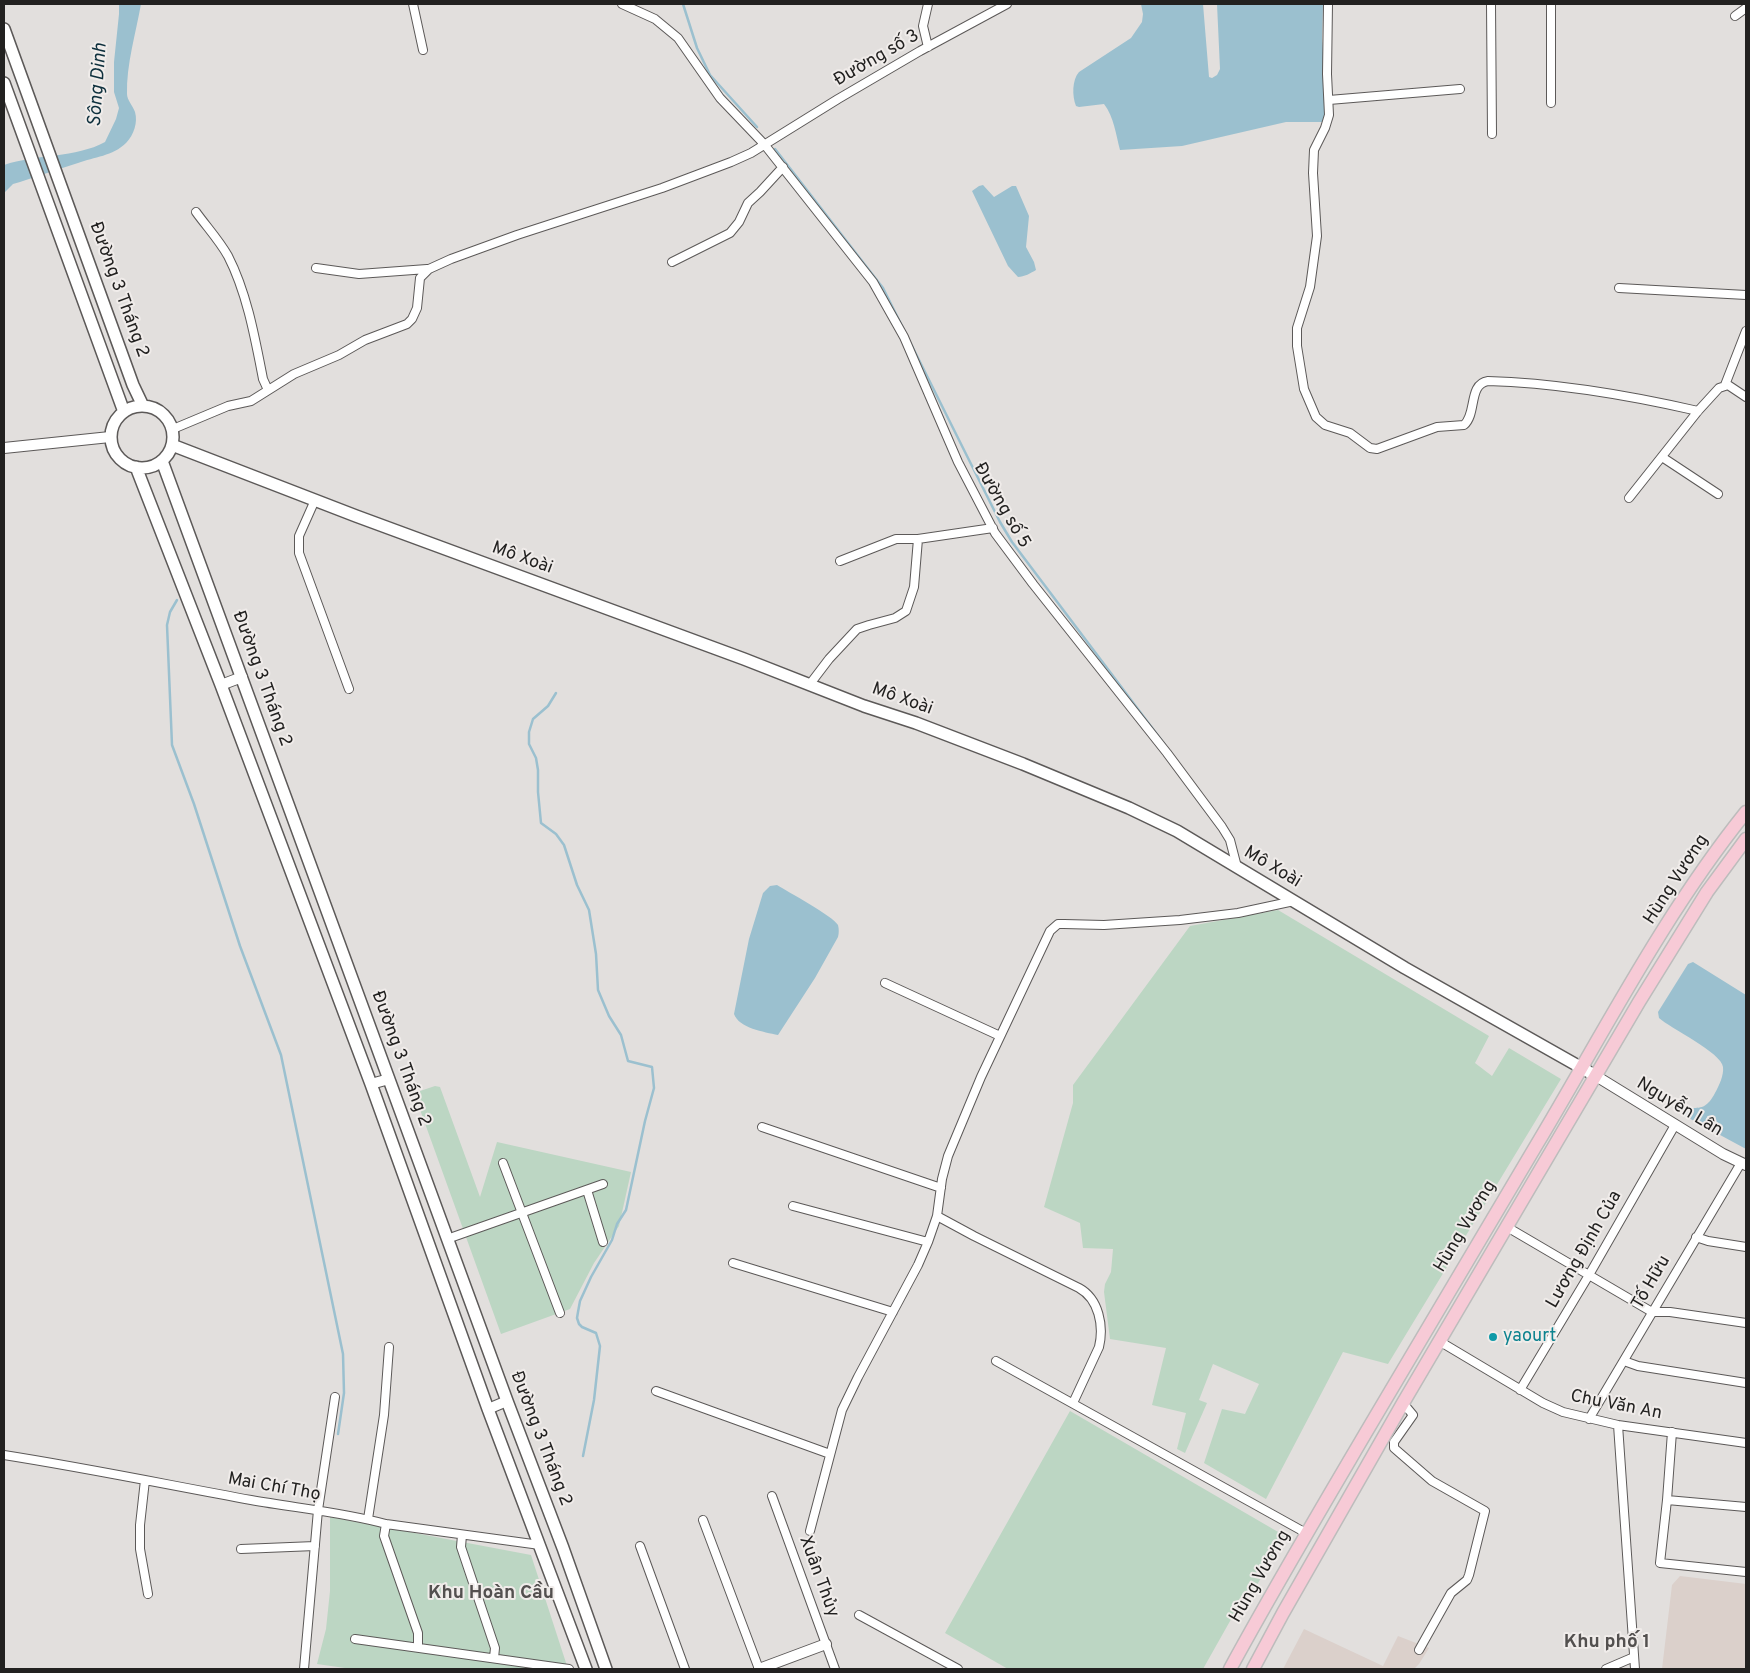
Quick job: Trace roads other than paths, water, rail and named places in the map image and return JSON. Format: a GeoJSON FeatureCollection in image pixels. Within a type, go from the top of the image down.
{"type":"FeatureCollection","features":[{"type":"Feature","properties":{"kind":"main road","name":"Đường 3 Tháng 2"},"geometry":{"type":"LineString","coordinates":[[4,29],[133,385],[143,406]]}},
{"type":"Feature","properties":{"kind":"main road","name":"Đường 3 Tháng 2"},"geometry":{"type":"LineString","coordinates":[[4,83],[124,412]]}},
{"type":"Feature","properties":{"kind":"main road"},"geometry":{"type":"LineString","coordinates":[[143,406],[153,408],[162,413],[169,420],[173,429],[171,450],[162,461],[147,468],[127,464],[113,448],[110,437],[117,419],[124,412],[133,407],[143,406]]}},
{"type":"Feature","properties":{"kind":"main road","name":"Mô Xoài"},"geometry":{"type":"LineString","coordinates":[[172,445],[810,684],[864,706],[916,723],[1130,808],[1156,820],[1237,866],[1405,968],[1596,1076]]}},
{"type":"Feature","properties":{"kind":"main road","name":"Đường 3 Tháng 2"},"geometry":{"type":"LineString","coordinates":[[162,461],[606,1669]]}},
{"type":"Feature","properties":{"kind":"main road","name":"Đường 3 Tháng 2"},"geometry":{"type":"LineString","coordinates":[[136,467],[221,685],[371,1084],[488,1409],[585,1667]]}},
{"type":"Feature","properties":{"kind":"main road","name":"Hùng Vương"},"geometry":{"type":"LineString","coordinates":[[1230,1669],[1267,1601],[1451,1287],[1686,894],[1746,812]]}},
{"type":"Feature","properties":{"kind":"main road","name":"Hùng Vương"},"geometry":{"type":"LineString","coordinates":[[1253,1669],[1403,1403],[1596,1076],[1707,892],[1745,842]]}},
{"type":"Feature","properties":{"kind":"main road"},"geometry":{"type":"LineString","coordinates":[[1306,1534],[1324,1543]]}},
{"type":"Feature","properties":{"kind":"street"},"geometry":{"type":"LineString","coordinates":[[413,4],[423,50]]}},
{"type":"Feature","properties":{"kind":"street","name":"Đường số 5"},"geometry":{"type":"LineString","coordinates":[[622,4],[655,19],[678,38],[720,98],[783,167],[878,290],[904,337],[958,462],[992,528],[1028,578],[1167,753],[1222,827],[1230,840],[1237,866]]}},
{"type":"Feature","properties":{"kind":"street"},"geometry":{"type":"LineString","coordinates":[[928,4],[923,26],[928,46]]}},
{"type":"Feature","properties":{"kind":"street","name":"Đường số 3"},"geometry":{"type":"LineString","coordinates":[[316,268],[360,274],[429,269],[451,259],[545,225],[693,178],[731,162],[764,144],[928,46],[1007,4]]}},
{"type":"Feature","properties":{"kind":"street"},"geometry":{"type":"LineString","coordinates":[[1328,4],[1328,121],[1314,150],[1312,173],[1317,236],[1316,251],[1310,287],[1300,317],[1297,336],[1299,363],[1304,389],[1312,412],[1320,422],[1346,432],[1370,448],[1378,449],[1437,427],[1464,425],[1470,419],[1477,387],[1481,383],[1488,381],[1530,382],[1567,386],[1650,400],[1698,411]]}},
{"type":"Feature","properties":{"kind":"street"},"geometry":{"type":"LineString","coordinates":[[1491,4],[1492,134]]}},
{"type":"Feature","properties":{"kind":"street"},"geometry":{"type":"LineString","coordinates":[[1551,4],[1551,103]]}},
{"type":"Feature","properties":{"kind":"street"},"geometry":{"type":"LineString","coordinates":[[1735,16],[1746,8]]}},
{"type":"Feature","properties":{"kind":"street"},"geometry":{"type":"LineString","coordinates":[[1329,100],[1460,89]]}},
{"type":"Feature","properties":{"kind":"street"},"geometry":{"type":"LineString","coordinates":[[672,262],[730,233],[739,222],[748,203],[783,167]]}},
{"type":"Feature","properties":{"kind":"street"},"geometry":{"type":"LineString","coordinates":[[196,212],[223,248],[236,275],[247,308],[268,390]]}},
{"type":"Feature","properties":{"kind":"street"},"geometry":{"type":"LineString","coordinates":[[173,429],[228,406],[251,401],[288,377],[339,355],[366,340],[395,330],[410,322],[417,308],[420,278],[429,269]]}},
{"type":"Feature","properties":{"kind":"street"},"geometry":{"type":"LineString","coordinates":[[1619,288],[1746,295]]}},
{"type":"Feature","properties":{"kind":"street"},"geometry":{"type":"LineString","coordinates":[[1629,498],[1698,411],[1715,392],[1725,386],[1746,331]]}},
{"type":"Feature","properties":{"kind":"street"},"geometry":{"type":"LineString","coordinates":[[1725,386],[1731,387],[1746,397]]}},
{"type":"Feature","properties":{"kind":"street"},"geometry":{"type":"LineString","coordinates":[[4,448],[110,437]]}},
{"type":"Feature","properties":{"kind":"street"},"geometry":{"type":"LineString","coordinates":[[1662,457],[1718,494]]}},
{"type":"Feature","properties":{"kind":"street"},"geometry":{"type":"LineString","coordinates":[[315,500],[299,536],[299,553],[349,688]]}},
{"type":"Feature","properties":{"kind":"street"},"geometry":{"type":"LineString","coordinates":[[840,560],[896,539],[918,539],[992,528]]}},
{"type":"Feature","properties":{"kind":"street"},"geometry":{"type":"LineString","coordinates":[[810,684],[829,659],[857,630],[895,618],[906,611],[914,587],[918,539]]}},
{"type":"Feature","properties":{"kind":"street"},"geometry":{"type":"LineString","coordinates":[[221,685],[242,677]]}},
{"type":"Feature","properties":{"kind":"street"},"geometry":{"type":"LineString","coordinates":[[810,1531],[842,1410],[894,1312],[928,1242],[938,1216],[941,1188],[948,1156],[980,1076],[1050,930],[1058,924],[1104,925],[1180,920],[1238,913],[1294,901]]}},
{"type":"Feature","properties":{"kind":"street"},"geometry":{"type":"LineString","coordinates":[[884,983],[1000,1036]]}},
{"type":"Feature","properties":{"kind":"street","name":"Nguyễn Lân"},"geometry":{"type":"LineString","coordinates":[[1596,1076],[1675,1125],[1744,1164]]}},
{"type":"Feature","properties":{"kind":"street"},"geometry":{"type":"LineString","coordinates":[[371,1084],[389,1079]]}},
{"type":"Feature","properties":{"kind":"street","name":"Lương Định Của"},"geometry":{"type":"LineString","coordinates":[[1520,1390],[1675,1125]]}},
{"type":"Feature","properties":{"kind":"street"},"geometry":{"type":"LineString","coordinates":[[762,1127],[941,1188]]}},
{"type":"Feature","properties":{"kind":"street"},"geometry":{"type":"LineString","coordinates":[[503,1162],[560,1313]]}},
{"type":"Feature","properties":{"kind":"street","name":"Tố Hữu"},"geometry":{"type":"LineString","coordinates":[[1589,1419],[1696,1237],[1744,1164]]}},
{"type":"Feature","properties":{"kind":"street"},"geometry":{"type":"LineString","coordinates":[[447,1239],[603,1184]]}},
{"type":"Feature","properties":{"kind":"street"},"geometry":{"type":"LineString","coordinates":[[587,1190],[603,1242]]}},
{"type":"Feature","properties":{"kind":"street"},"geometry":{"type":"LineString","coordinates":[[793,1206],[928,1242]]}},
{"type":"Feature","properties":{"kind":"street"},"geometry":{"type":"LineString","coordinates":[[938,1216],[983,1241],[1079,1288],[1092,1298],[1100,1324],[1101,1340],[1073,1403]]}},
{"type":"Feature","properties":{"kind":"street"},"geometry":{"type":"LineString","coordinates":[[1507,1227],[1652,1312],[1670,1312],[1746,1323]]}},
{"type":"Feature","properties":{"kind":"street"},"geometry":{"type":"LineString","coordinates":[[1696,1237],[1746,1247]]}},
{"type":"Feature","properties":{"kind":"street"},"geometry":{"type":"LineString","coordinates":[[733,1263],[894,1312]]}},
{"type":"Feature","properties":{"kind":"street","name":"Chu Văn An"},"geometry":{"type":"LineString","coordinates":[[1439,1341],[1553,1408],[1589,1419],[1618,1425],[1746,1443]]}},
{"type":"Feature","properties":{"kind":"street"},"geometry":{"type":"LineString","coordinates":[[368,1519],[384,1415],[389,1347]]}},
{"type":"Feature","properties":{"kind":"street"},"geometry":{"type":"LineString","coordinates":[[996,1361],[1306,1534]]}},
{"type":"Feature","properties":{"kind":"street"},"geometry":{"type":"LineString","coordinates":[[1624,1361],[1638,1366],[1746,1383]]}},
{"type":"Feature","properties":{"kind":"street"},"geometry":{"type":"LineString","coordinates":[[656,1391],[830,1454]]}},
{"type":"Feature","properties":{"kind":"street"},"geometry":{"type":"LineString","coordinates":[[304,1669],[318,1510],[335,1397]]}},
{"type":"Feature","properties":{"kind":"street"},"geometry":{"type":"LineString","coordinates":[[488,1409],[507,1401]]}},
{"type":"Feature","properties":{"kind":"street"},"geometry":{"type":"LineString","coordinates":[[1403,1403],[1413,1415],[1394,1442],[1394,1448],[1432,1481],[1485,1511],[1467,1580],[1450,1593],[1419,1650]]}},
{"type":"Feature","properties":{"kind":"street"},"geometry":{"type":"LineString","coordinates":[[1618,1425],[1635,1669]]}},
{"type":"Feature","properties":{"kind":"street"},"geometry":{"type":"LineString","coordinates":[[1672,1432],[1660,1563],[1746,1572]]}},
{"type":"Feature","properties":{"kind":"street","name":"Mai Chí Thọ"},"geometry":{"type":"LineString","coordinates":[[4,1456],[318,1510],[386,1524],[540,1545]]}},
{"type":"Feature","properties":{"kind":"street"},"geometry":{"type":"LineString","coordinates":[[145,1480],[140,1525],[140,1549],[148,1594]]}},
{"type":"Feature","properties":{"kind":"street","name":"Xuân Thủy"},"geometry":{"type":"LineString","coordinates":[[772,1496],[835,1669]]}},
{"type":"Feature","properties":{"kind":"street"},"geometry":{"type":"LineString","coordinates":[[1667,1500],[1746,1507]]}},
{"type":"Feature","properties":{"kind":"street"},"geometry":{"type":"LineString","coordinates":[[703,1520],[759,1669],[826,1644]]}},
{"type":"Feature","properties":{"kind":"street"},"geometry":{"type":"LineString","coordinates":[[386,1524],[384,1536],[418,1633],[418,1647]]}},
{"type":"Feature","properties":{"kind":"street"},"geometry":{"type":"LineString","coordinates":[[462,1535],[461,1547],[495,1648],[494,1658]]}},
{"type":"Feature","properties":{"kind":"street"},"geometry":{"type":"LineString","coordinates":[[241,1549],[315,1546]]}},
{"type":"Feature","properties":{"kind":"street"},"geometry":{"type":"LineString","coordinates":[[640,1546],[685,1669]]}},
{"type":"Feature","properties":{"kind":"street"},"geometry":{"type":"LineString","coordinates":[[859,1615],[956,1669]]}},
{"type":"Feature","properties":{"kind":"street"},"geometry":{"type":"LineString","coordinates":[[355,1639],[571,1669],[585,1667]]}},
{"type":"Feature","properties":{"kind":"street"},"geometry":{"type":"LineString","coordinates":[[1606,1669],[1634,1657]]}},
{"type":"Feature","properties":{"kind":"water"},"geometry":{"type":"Polygon","coordinates":[[[119,4],[141,4],[127,83],[127,96],[136,116],[135,128],[131,136],[126,143],[115,151],[13,184],[4,193],[4,165],[81,151],[105,142],[119,108],[114,92],[114,62],[119,4]]]}},
{"type":"Feature","properties":{"kind":"water"},"geometry":{"type":"Polygon","coordinates":[[[1141,4],[1203,4],[1209,77],[1212,78],[1217,75],[1220,69],[1217,4],[1323,4],[1322,38],[1327,111],[1322,122],[1286,122],[1182,146],[1120,150],[1112,120],[1104,104],[1076,106],[1073,93],[1074,84],[1079,72],[1131,38],[1142,22],[1141,4]]]}},
{"type":"Feature","properties":{"kind":"water"},"geometry":{"type":"Polygon","coordinates":[[[983,185],[994,197],[1012,186],[1016,186],[1029,216],[1026,247],[1036,270],[1025,276],[1018,277],[1008,266],[972,191],[983,185]]]}},
{"type":"Feature","properties":{"kind":"water"},"geometry":{"type":"Polygon","coordinates":[[[777,885],[828,916],[838,925],[839,931],[838,937],[815,978],[778,1035],[746,1026],[734,1014],[749,939],[763,893],[770,886],[777,885]]]}},
{"type":"Feature","properties":{"kind":"water"},"geometry":{"type":"Polygon","coordinates":[[[1693,962],[1746,995],[1746,1149],[1681,1112],[1683,1108],[1698,1108],[1709,1103],[1718,1087],[1723,1070],[1720,1061],[1714,1055],[1659,1018],[1658,1012],[1688,964],[1693,962]]]}},
{"type":"Feature","properties":{"kind":"waterway"},"geometry":{"type":"LineString","coordinates":[[683,4],[697,48],[710,75],[757,127]]}},
{"type":"Feature","properties":{"kind":"waterway"},"geometry":{"type":"LineString","coordinates":[[775,149],[883,288],[1000,522],[1012,542],[1165,745]]}},
{"type":"Feature","properties":{"kind":"waterway"},"geometry":{"type":"LineString","coordinates":[[177,600],[170,612],[167,625],[172,745],[194,804],[240,946],[281,1055],[343,1354],[344,1393],[338,1434]]}},
{"type":"Feature","properties":{"kind":"waterway"},"geometry":{"type":"LineString","coordinates":[[556,693],[548,706],[533,719],[529,732],[529,744],[536,758],[538,770],[541,823],[556,834],[564,845],[577,885],[589,910],[596,954],[598,990],[609,1016],[621,1035],[628,1061],[652,1067],[654,1088],[626,1210],[617,1224],[612,1240],[580,1301],[577,1318],[579,1324],[596,1333],[600,1346],[594,1400],[583,1456]]}},
{"type":"Feature","properties":{"kind":"place","name":"yaourt"},"geometry":{"type":"Point","coordinates":[1493,1337]}},
{"type":"Feature","properties":{"kind":"district","name":"Khu Hoàn Cầu"},"geometry":{"type":"Point","coordinates":[491,1594]}},
{"type":"Feature","properties":{"kind":"district","name":"Khu phố 1"},"geometry":{"type":"Point","coordinates":[1607,1643]}},
{"type":"Feature","properties":{"kind":"water label","name":"Sông Dinh"},"geometry":{"type":"Point","coordinates":[99,85]}}]}
